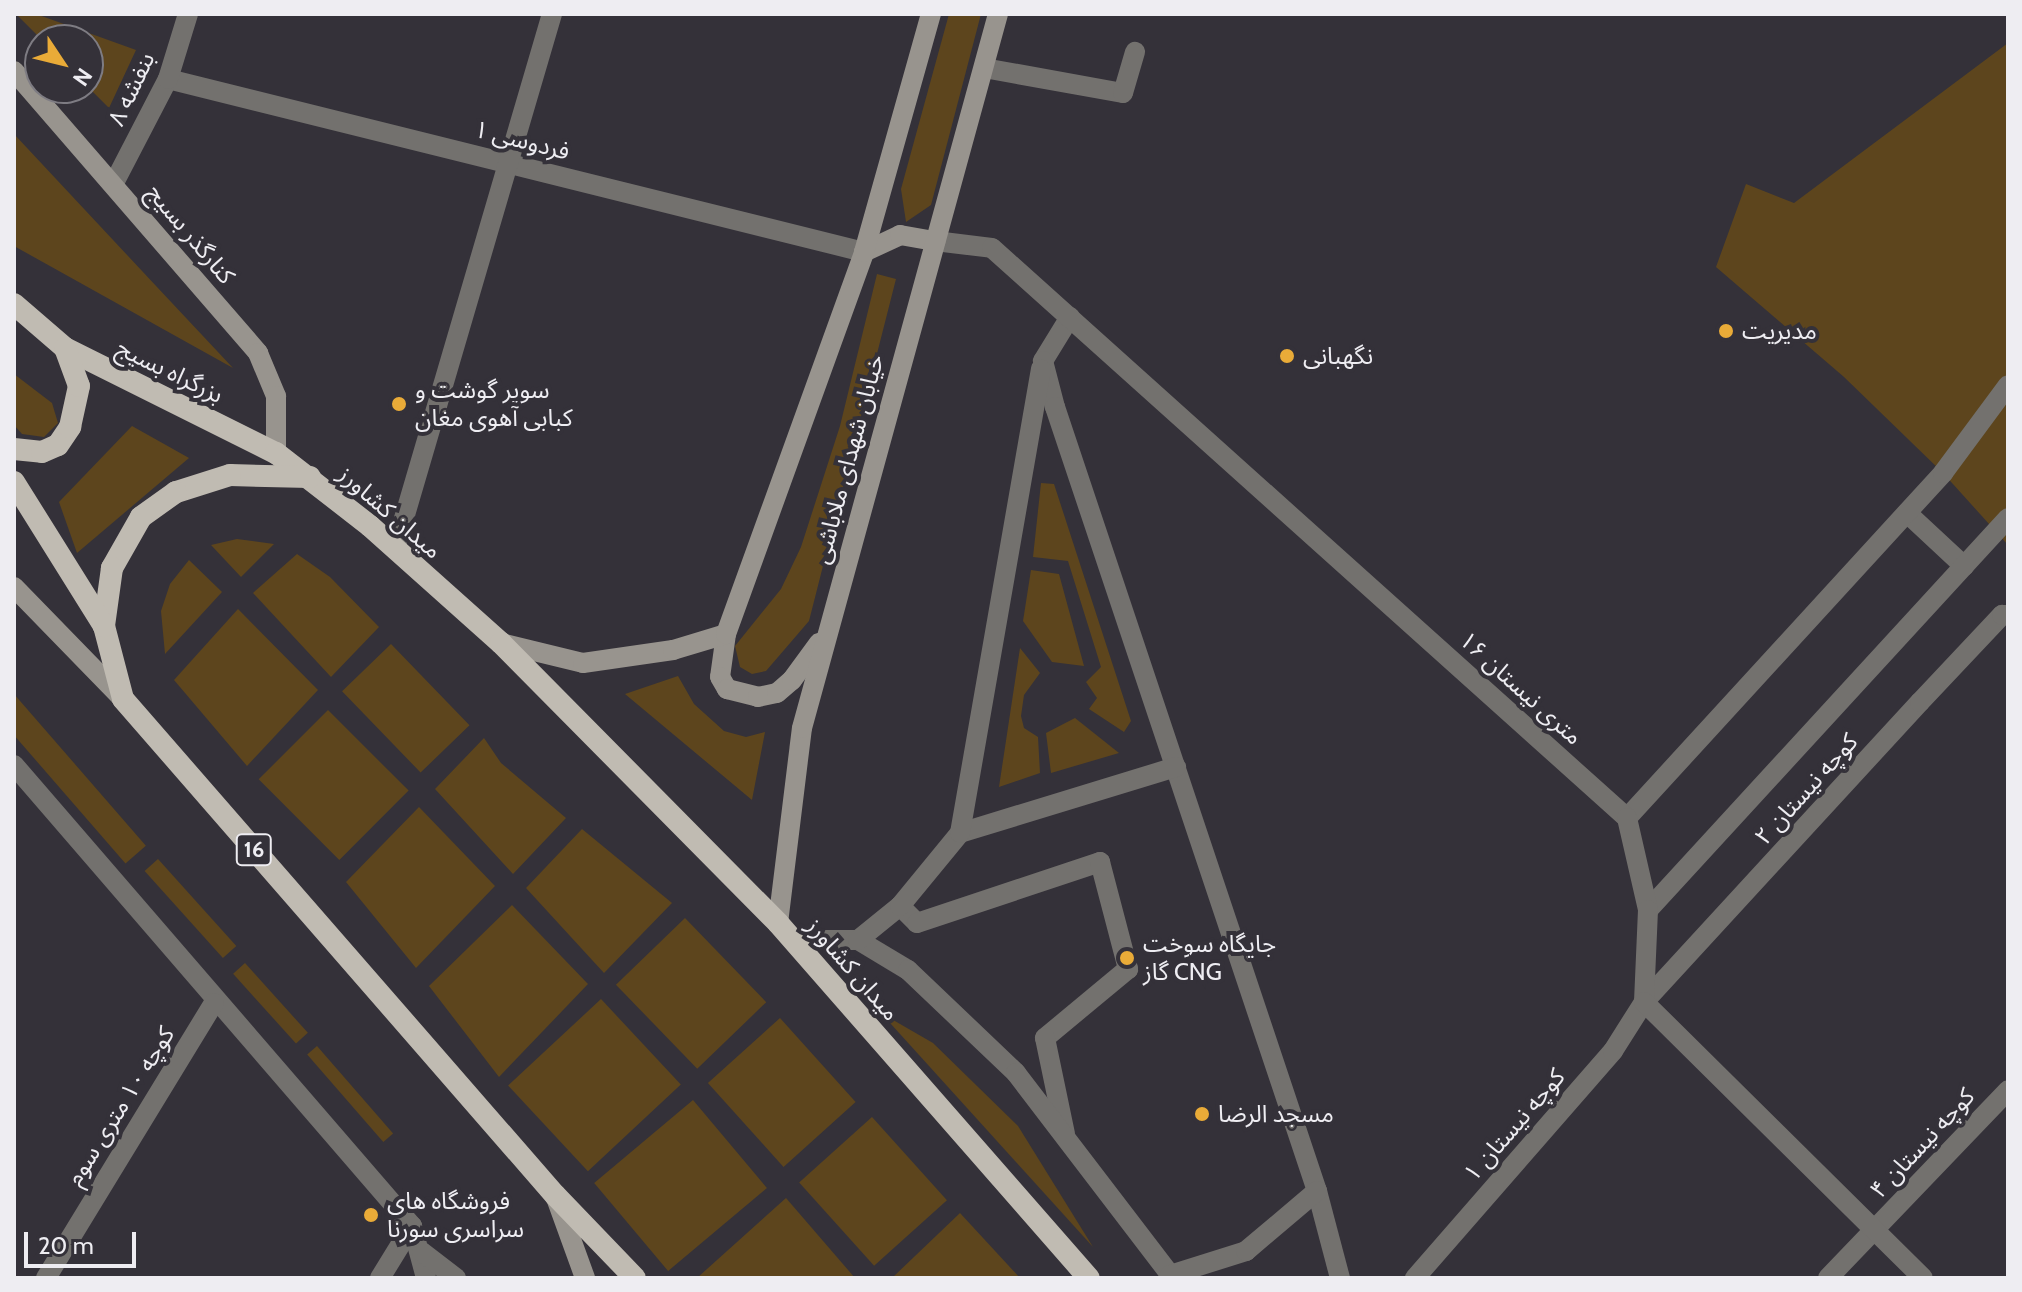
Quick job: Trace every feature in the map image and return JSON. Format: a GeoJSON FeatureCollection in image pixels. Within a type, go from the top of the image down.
{"type":"FeatureCollection","features":[{"type":"Feature","properties":{"kind":"highway","name":"بزرگراه بسیج"},"geometry":{"type":"LineString","coordinates":[[14,304],[65,348],[276,453],[310,477]]}},
{"type":"Feature","properties":{"kind":"highway"},"geometry":{"type":"LineString","coordinates":[[14,449],[42,452],[58,445],[70,427],[79,386],[65,348]]}},
{"type":"Feature","properties":{"kind":"highway","name":"میدان کشاورز"},"geometry":{"type":"LineString","coordinates":[[635,1278],[555,1195],[123,699],[104,626],[112,568],[141,517],[176,492],[230,475],[310,477],[395,549],[501,643],[786,932],[1089,1278]]}},
{"type":"Feature","properties":{"kind":"highway","name":"16"},"geometry":{"type":"LineString","coordinates":[[14,482],[104,626]]}},
{"type":"Feature","properties":{"kind":"main road","name":"خیابان شهدای ملاباشی"},"geometry":{"type":"LineString","coordinates":[[828,632],[792,680],[777,693],[758,697],[727,689],[720,677],[726,634],[864,252],[931,14]]}},
{"type":"Feature","properties":{"kind":"main road","name":"خیابان شهدای ملاباشی"},"geometry":{"type":"LineString","coordinates":[[786,932],[802,728],[998,14]]}},
{"type":"Feature","properties":{"kind":"main road","name":"کنارگذر بسیج"},"geometry":{"type":"LineString","coordinates":[[14,71],[258,353],[276,396],[276,453]]}},
{"type":"Feature","properties":{"kind":"main road"},"geometry":{"type":"LineString","coordinates":[[864,252],[900,235],[935,241]]}},
{"type":"Feature","properties":{"kind":"main road"},"geometry":{"type":"LineString","coordinates":[[14,587],[123,699]]}},
{"type":"Feature","properties":{"kind":"main road"},"geometry":{"type":"LineString","coordinates":[[501,643],[583,663],[673,650],[726,634]]}},
{"type":"Feature","properties":{"kind":"main road"},"geometry":{"type":"LineString","coordinates":[[555,1195],[585,1278]]}},
{"type":"Feature","properties":{"kind":"street"},"geometry":{"type":"LineString","coordinates":[[395,549],[552,14]]}},
{"type":"Feature","properties":{"kind":"street","name":"بنفشه ۸"},"geometry":{"type":"LineString","coordinates":[[114,183],[168,79],[181,16]]}},
{"type":"Feature","properties":{"kind":"street"},"geometry":{"type":"LineString","coordinates":[[984,68],[1123,93],[1135,52]]}},
{"type":"Feature","properties":{"kind":"street","name":"فردوسی ۱"},"geometry":{"type":"LineString","coordinates":[[168,79],[864,252]]}},
{"type":"Feature","properties":{"kind":"street","name":"۱۶ متری نیستان"},"geometry":{"type":"LineString","coordinates":[[935,241],[992,248],[1627,818]]}},
{"type":"Feature","properties":{"kind":"street"},"geometry":{"type":"LineString","coordinates":[[858,940],[900,906],[960,833],[1043,361],[1070,317]]}},
{"type":"Feature","properties":{"kind":"street"},"geometry":{"type":"LineString","coordinates":[[1043,361],[1317,1191],[1340,1278]]}},
{"type":"Feature","properties":{"kind":"street"},"geometry":{"type":"LineString","coordinates":[[1923,1278],[1644,1002],[1648,910],[1627,818],[1907,513],[2008,385]]}},
{"type":"Feature","properties":{"kind":"street"},"geometry":{"type":"LineString","coordinates":[[1907,513],[1964,566]]}},
{"type":"Feature","properties":{"kind":"street"},"geometry":{"type":"LineString","coordinates":[[1648,910],[2008,518]]}},
{"type":"Feature","properties":{"kind":"street","name":"کوچه نیستان ۲"},"geometry":{"type":"LineString","coordinates":[[1644,1002],[1920,702],[2002,615],[2008,615]]}},
{"type":"Feature","properties":{"kind":"street"},"geometry":{"type":"LineString","coordinates":[[960,833],[1176,767]]}},
{"type":"Feature","properties":{"kind":"street"},"geometry":{"type":"LineString","coordinates":[[17,778],[412,1226],[422,1252],[426,1278]]}},
{"type":"Feature","properties":{"kind":"street"},"geometry":{"type":"LineString","coordinates":[[900,906],[917,923],[1100,862],[1128,969],[1045,1038],[1065,1134]]}},
{"type":"Feature","properties":{"kind":"street"},"geometry":{"type":"LineString","coordinates":[[786,932],[858,940],[908,970],[1016,1073],[1171,1276],[1246,1251],[1317,1191]]}},
{"type":"Feature","properties":{"kind":"street","name":"کوچه نیستان ۱"},"geometry":{"type":"LineString","coordinates":[[1415,1278],[1613,1051],[1644,1002]]}},
{"type":"Feature","properties":{"kind":"street","name":"کوچه ۱۰ متری سوم"},"geometry":{"type":"LineString","coordinates":[[46,1278],[214,1003]]}},
{"type":"Feature","properties":{"kind":"street","name":"کوچه نیستان ۴"},"geometry":{"type":"LineString","coordinates":[[1828,1278],[2008,1090]]}},
{"type":"Feature","properties":{"kind":"street"},"geometry":{"type":"LineString","coordinates":[[380,1278],[412,1226]]}},
{"type":"Feature","properties":{"kind":"street"},"geometry":{"type":"LineString","coordinates":[[422,1252],[456,1278]]}},
{"type":"Feature","properties":{"kind":"shaded area"},"geometry":{"type":"Polygon","coordinates":[[[16,14],[36,14],[64,24],[26,24],[16,14]]]}},
{"type":"Feature","properties":{"kind":"shaded area"},"geometry":{"type":"Polygon","coordinates":[[[949,14],[981,14],[931,205],[906,222],[901,189],[949,14]]]}},
{"type":"Feature","properties":{"kind":"shaded area"},"geometry":{"type":"Polygon","coordinates":[[[104,38],[136,50],[109,108],[104,103],[104,38]]]}},
{"type":"Feature","properties":{"kind":"shaded area"},"geometry":{"type":"Polygon","coordinates":[[[2008,43],[2008,545],[1943,473],[1844,377],[1716,267],[1746,184],[1794,203],[2008,43]]]}},
{"type":"Feature","properties":{"kind":"shaded area"},"geometry":{"type":"Polygon","coordinates":[[[14,134],[157,287],[233,368],[14,246],[14,134]]]}},
{"type":"Feature","properties":{"kind":"shaded area"},"geometry":{"type":"Polygon","coordinates":[[[877,274],[896,279],[809,621],[766,671],[752,674],[740,667],[735,646],[781,589],[801,547],[840,426],[877,274]]]}},
{"type":"Feature","properties":{"kind":"shaded area"},"geometry":{"type":"Polygon","coordinates":[[[14,374],[52,403],[58,423],[44,437],[22,434],[14,425],[14,374]]]}},
{"type":"Feature","properties":{"kind":"shaded area"},"geometry":{"type":"Polygon","coordinates":[[[132,426],[189,458],[77,553],[59,502],[132,426]]]}},
{"type":"Feature","properties":{"kind":"shaded area"},"geometry":{"type":"Polygon","coordinates":[[[1041,483],[1054,484],[1131,721],[1124,732],[1089,709],[1097,698],[1086,682],[1101,667],[1068,561],[1033,557],[1041,483]]]}},
{"type":"Feature","properties":{"kind":"shaded area"},"geometry":{"type":"Polygon","coordinates":[[[237,539],[274,544],[241,577],[211,545],[237,539]]]}},
{"type":"Feature","properties":{"kind":"shaded area"},"geometry":{"type":"Polygon","coordinates":[[[297,554],[330,577],[379,627],[331,677],[253,593],[297,554]]]}},
{"type":"Feature","properties":{"kind":"shaded area"},"geometry":{"type":"Polygon","coordinates":[[[189,560],[222,592],[165,654],[161,611],[170,584],[189,560]]]}},
{"type":"Feature","properties":{"kind":"shaded area"},"geometry":{"type":"Polygon","coordinates":[[[1031,570],[1059,574],[1084,666],[1052,662],[1023,621],[1031,570]]]}},
{"type":"Feature","properties":{"kind":"shaded area"},"geometry":{"type":"Polygon","coordinates":[[[238,609],[318,690],[247,766],[174,680],[238,609]]]}},
{"type":"Feature","properties":{"kind":"shaded area"},"geometry":{"type":"Polygon","coordinates":[[[391,644],[469,725],[421,773],[342,691],[391,644]]]}},
{"type":"Feature","properties":{"kind":"shaded area"},"geometry":{"type":"Polygon","coordinates":[[[1020,648],[1040,673],[1024,695],[1021,716],[1024,728],[1038,737],[1040,773],[999,787],[1020,648]]]}},
{"type":"Feature","properties":{"kind":"shaded area"},"geometry":{"type":"Polygon","coordinates":[[[678,676],[694,704],[724,731],[746,737],[765,732],[752,800],[625,694],[678,676]]]}},
{"type":"Feature","properties":{"kind":"shaded area"},"geometry":{"type":"Polygon","coordinates":[[[14,694],[146,846],[125,863],[14,735],[14,694]]]}},
{"type":"Feature","properties":{"kind":"shaded area"},"geometry":{"type":"Polygon","coordinates":[[[328,710],[409,791],[339,860],[259,779],[328,710]]]}},
{"type":"Feature","properties":{"kind":"shaded area"},"geometry":{"type":"Polygon","coordinates":[[[1075,718],[1119,753],[1051,773],[1046,733],[1075,718]]]}},
{"type":"Feature","properties":{"kind":"shaded area"},"geometry":{"type":"Polygon","coordinates":[[[484,738],[501,763],[566,818],[513,874],[435,789],[484,738]]]}},
{"type":"Feature","properties":{"kind":"shaded area"},"geometry":{"type":"Polygon","coordinates":[[[419,807],[495,886],[416,968],[346,882],[419,807]]]}},
{"type":"Feature","properties":{"kind":"shaded area"},"geometry":{"type":"Polygon","coordinates":[[[582,829],[672,903],[604,973],[526,888],[582,829]]]}},
{"type":"Feature","properties":{"kind":"shaded area"},"geometry":{"type":"Polygon","coordinates":[[[158,859],[236,946],[223,958],[145,871],[158,859]]]}},
{"type":"Feature","properties":{"kind":"shaded area"},"geometry":{"type":"Polygon","coordinates":[[[512,905],[588,984],[499,1077],[429,986],[512,905]]]}},
{"type":"Feature","properties":{"kind":"shaded area"},"geometry":{"type":"Polygon","coordinates":[[[685,918],[766,1002],[697,1069],[616,985],[685,918]]]}},
{"type":"Feature","properties":{"kind":"shaded area"},"geometry":{"type":"Polygon","coordinates":[[[245,963],[308,1033],[296,1044],[233,974],[245,963]]]}},
{"type":"Feature","properties":{"kind":"shaded area"},"geometry":{"type":"Polygon","coordinates":[[[601,999],[681,1085],[588,1171],[508,1086],[601,999]]]}},
{"type":"Feature","properties":{"kind":"shaded area"},"geometry":{"type":"Polygon","coordinates":[[[881,1013],[933,1043],[1018,1126],[1093,1247],[881,1013]]]}},
{"type":"Feature","properties":{"kind":"shaded area"},"geometry":{"type":"Polygon","coordinates":[[[780,1018],[856,1102],[784,1167],[708,1083],[780,1018]]]}},
{"type":"Feature","properties":{"kind":"shaded area"},"geometry":{"type":"Polygon","coordinates":[[[317,1046],[393,1134],[383,1142],[307,1055],[317,1046]]]}},
{"type":"Feature","properties":{"kind":"shaded area"},"geometry":{"type":"Polygon","coordinates":[[[693,1100],[767,1188],[668,1271],[594,1183],[693,1100]]]}},
{"type":"Feature","properties":{"kind":"shaded area"},"geometry":{"type":"Polygon","coordinates":[[[872,1117],[947,1200],[874,1266],[799,1183],[872,1117]]]}},
{"type":"Feature","properties":{"kind":"shaded area"},"geometry":{"type":"Polygon","coordinates":[[[786,1198],[855,1278],[697,1278],[786,1198]]]}},
{"type":"Feature","properties":{"kind":"shaded area"},"geometry":{"type":"Polygon","coordinates":[[[960,1213],[1020,1278],[892,1278],[960,1213]]]}},
{"type":"Feature","properties":{"kind":"place","name":"مدیریت"},"geometry":{"type":"Point","coordinates":[1726,331]}},
{"type":"Feature","properties":{"kind":"place","name":"نگهبانی"},"geometry":{"type":"Point","coordinates":[1287,356]}},
{"type":"Feature","properties":{"kind":"place","name":"سوپر گوشت و کبابی آهوی مغان"},"geometry":{"type":"Point","coordinates":[399,404]}},
{"type":"Feature","properties":{"kind":"place","name":"جایگاه سوخت گاز CNG"},"geometry":{"type":"Point","coordinates":[1127,958]}},
{"type":"Feature","properties":{"kind":"place","name":"مسجد الرضا"},"geometry":{"type":"Point","coordinates":[1202,1114]}},
{"type":"Feature","properties":{"kind":"place","name":"فروشگاه های سراسری سورنا"},"geometry":{"type":"Point","coordinates":[371,1215]}}]}
